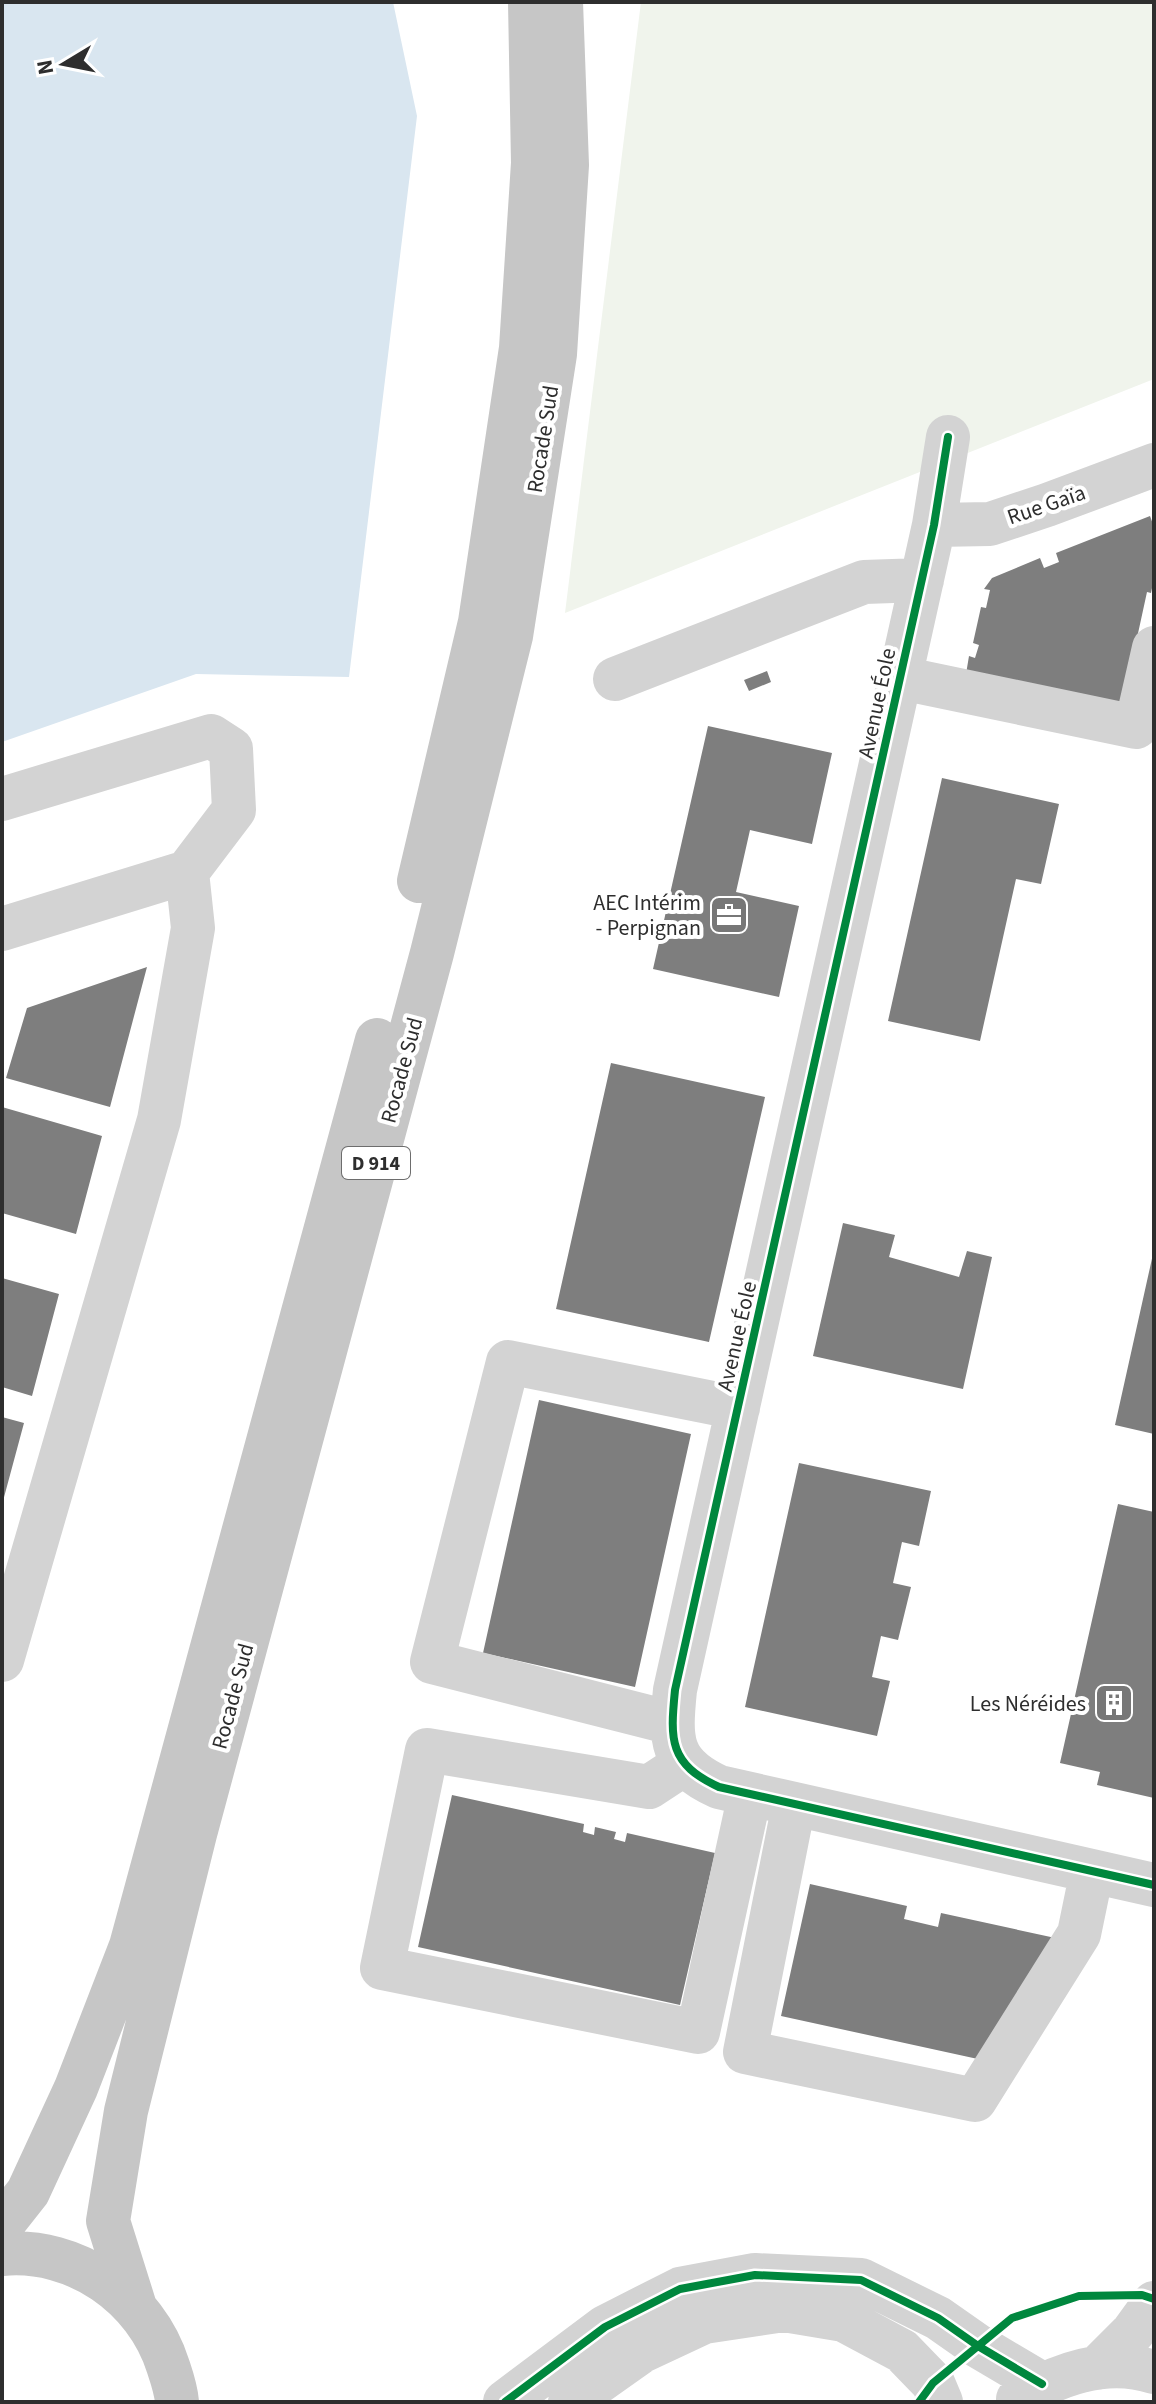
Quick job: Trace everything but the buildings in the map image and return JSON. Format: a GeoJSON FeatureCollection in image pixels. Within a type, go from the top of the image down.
{"type":"FeatureCollection","features":[{"type":"Feature","properties":{"kind":"main road","name":"Rocade Sud"},"geometry":{"type":"LineString","coordinates":[[2,2225],[28,2192],[76,2088],[131,1946],[406,935],[480,622],[521,348],[533,163],[530,2]]}},
{"type":"Feature","properties":{"kind":"main road","name":"Rocade Sud"},"geometry":{"type":"LineString","coordinates":[[135,2307],[108,2221],[126,2111],[195,1834],[432,953],[511,636],[555,354],[567,165],[561,2]]}},
{"type":"Feature","properties":{"kind":"main road"},"geometry":{"type":"LineString","coordinates":[[2,2254],[20,2252],[63,2260],[102,2278],[135,2307],[162,2346],[180,2399]]}},
{"type":"Feature","properties":{"kind":"street","name":"Avenue Éole"},"geometry":{"type":"LineString","coordinates":[[684,1764],[671,1732],[675,1690],[901,678],[934,525],[948,437]]}},
{"type":"Feature","properties":{"kind":"street","name":"Rue Gaïa"},"geometry":{"type":"LineString","coordinates":[[934,525],[990,524],[1154,465]]}},
{"type":"Feature","properties":{"kind":"street"},"geometry":{"type":"LineString","coordinates":[[615,679],[864,582],[922,580]]}},
{"type":"Feature","properties":{"kind":"street"},"geometry":{"type":"LineString","coordinates":[[901,678],[1136,727],[1154,648]]}},
{"type":"Feature","properties":{"kind":"street"},"geometry":{"type":"LineString","coordinates":[[2,799],[211,736],[231,749],[234,810],[187,872],[2,929]]}},
{"type":"Feature","properties":{"kind":"street"},"geometry":{"type":"LineString","coordinates":[[2,1660],[159,1120],[193,928],[187,872]]}},
{"type":"Feature","properties":{"kind":"street"},"geometry":{"type":"LineString","coordinates":[[672,1723],[432,1662],[508,1362],[738,1408]]}},
{"type":"Feature","properties":{"kind":"street"},"geometry":{"type":"LineString","coordinates":[[750,1794],[698,2032],[382,1968],[427,1750],[649,1787],[684,1764],[709,1783],[750,1794],[1154,1885]]}},
{"type":"Feature","properties":{"kind":"street"},"geometry":{"type":"LineString","coordinates":[[794,1804],[745,2052],[975,2100],[1079,1934],[1092,1871]]}},
{"type":"Feature","properties":{"kind":"street"},"geometry":{"type":"LineString","coordinates":[[505,2402],[605,2327],[680,2289],[755,2275],[861,2280],[938,2318],[978,2346],[1028,2393],[1069,2373],[1097,2368],[1154,2372]]}},
{"type":"Feature","properties":{"kind":"street"},"geometry":{"type":"LineString","coordinates":[[1097,2368],[1133,2332],[1154,2303]]}},
{"type":"Feature","properties":{"kind":"street"},"geometry":{"type":"LineString","coordinates":[[570,2402],[642,2351],[704,2322],[784,2310],[844,2320],[902,2351],[933,2383],[941,2402]]}},
{"type":"Feature","properties":{"kind":"shaded area"},"geometry":{"type":"Polygon","coordinates":[[[2,2],[393,2],[417,116],[349,677],[196,674],[2,742],[2,2]]]}},
{"type":"Feature","properties":{"kind":"shaded area"},"geometry":{"type":"Polygon","coordinates":[[[641,2],[1154,2],[1154,379],[565,613],[641,2]]]}},
{"type":"Feature","properties":{"kind":"cycle path"},"geometry":{"type":"LineString","coordinates":[[948,437],[934,525],[675,1690],[674,1737],[676,1749],[690,1769],[719,1787],[1154,1885]]}},
{"type":"Feature","properties":{"kind":"cycle path"},"geometry":{"type":"LineString","coordinates":[[505,2402],[605,2327],[680,2289],[755,2275],[861,2280],[938,2318],[1042,2384]]}},
{"type":"Feature","properties":{"kind":"cycle path"},"geometry":{"type":"LineString","coordinates":[[919,2402],[933,2383],[1012,2318],[1079,2296],[1142,2295],[1154,2299]]}},
{"type":"Feature","properties":{"kind":"place","name":"AEC Intérim - Perpignan"},"geometry":{"type":"Point","coordinates":[729,915]}},
{"type":"Feature","properties":{"kind":"place","name":"Les Néréides"},"geometry":{"type":"Point","coordinates":[1114,1703]}}]}
